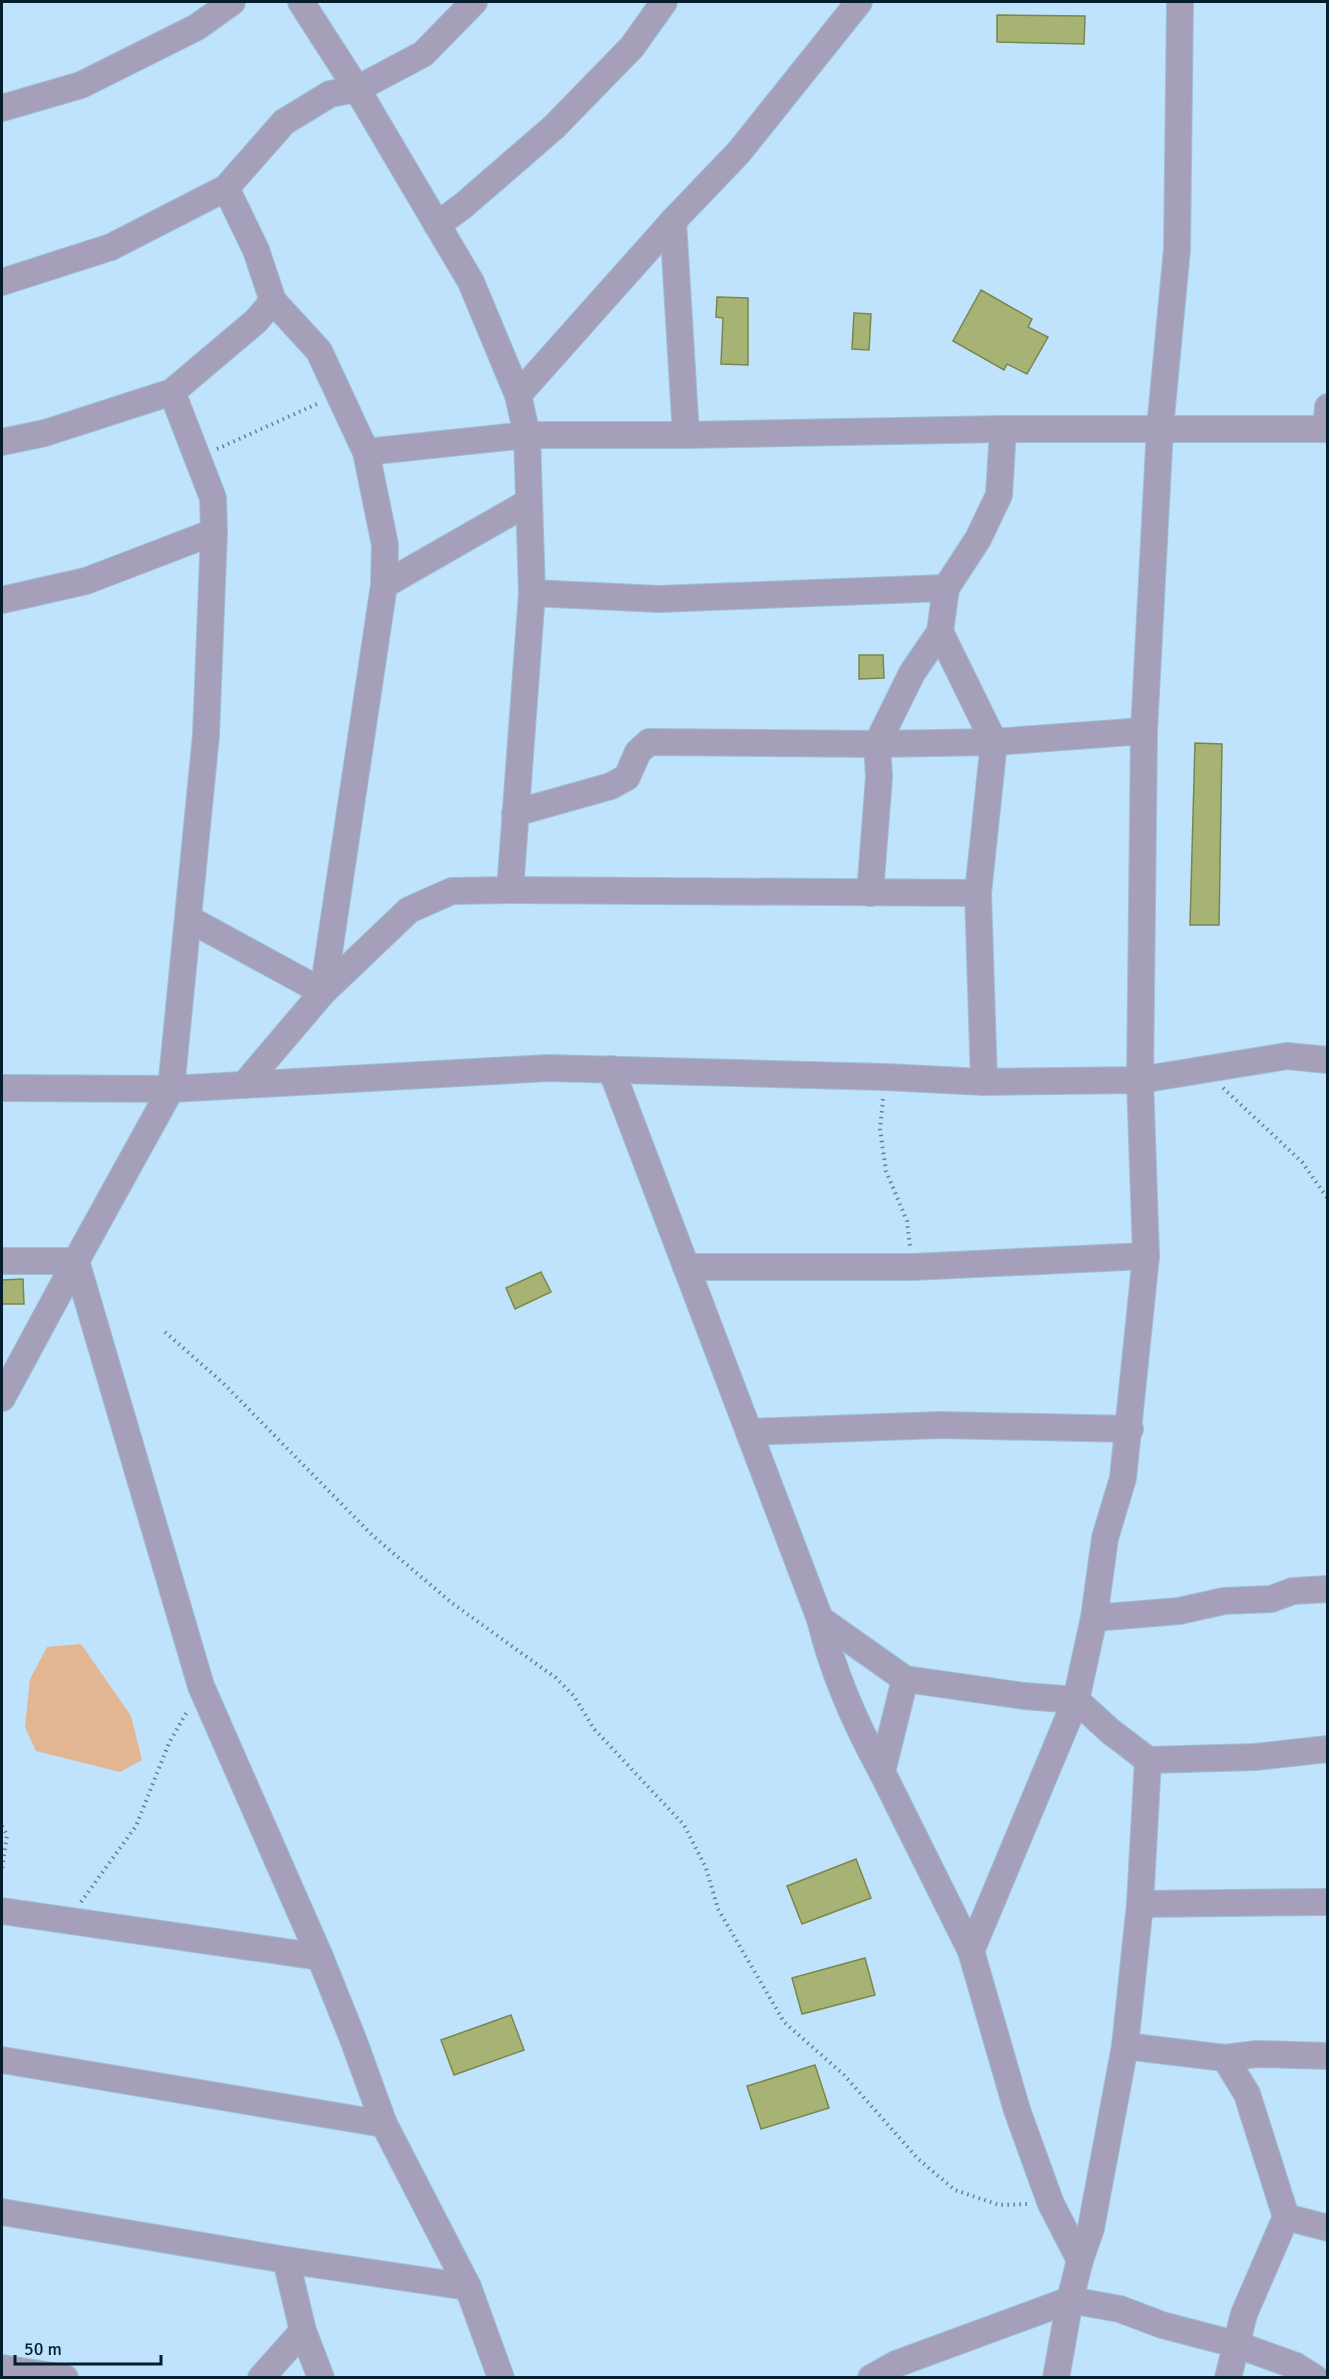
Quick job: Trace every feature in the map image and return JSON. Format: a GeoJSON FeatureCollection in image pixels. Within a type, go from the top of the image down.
{"type":"FeatureCollection","features":[{"type":"Feature","properties":{"kind":"street"},"geometry":{"type":"LineString","coordinates":[[2,108],[81,85],[197,27],[232,2]]}},
{"type":"Feature","properties":{"kind":"street"},"geometry":{"type":"LineString","coordinates":[[301,2],[357,89],[471,282],[518,394],[527,435],[532,593],[510,890]]}},
{"type":"Feature","properties":{"kind":"street"},"geometry":{"type":"LineString","coordinates":[[2,282],[111,247],[226,188],[284,122],[330,94],[357,89],[423,54],[474,2]]}},
{"type":"Feature","properties":{"kind":"street"},"geometry":{"type":"LineString","coordinates":[[437,225],[464,205],[554,127],[632,47],[664,2]]}},
{"type":"Feature","properties":{"kind":"street"},"geometry":{"type":"LineString","coordinates":[[518,394],[739,152],[859,2]]}},
{"type":"Feature","properties":{"kind":"street"},"geometry":{"type":"LineString","coordinates":[[971,1951],[1076,1700],[1094,1618],[1105,1538],[1123,1478],[1130,1429],[1146,1256],[1140,1080],[1144,731],[1160,428],[1177,249],[1180,2]]}},
{"type":"Feature","properties":{"kind":"street"},"geometry":{"type":"LineString","coordinates":[[226,188],[256,250],[273,301],[319,351],[366,452],[385,545],[384,585],[323,992]]}},
{"type":"Feature","properties":{"kind":"street"},"geometry":{"type":"LineString","coordinates":[[674,221],[686,435]]}},
{"type":"Feature","properties":{"kind":"street"},"geometry":{"type":"LineString","coordinates":[[2,442],[45,433],[172,392],[256,321],[273,301]]}},
{"type":"Feature","properties":{"kind":"street"},"geometry":{"type":"LineString","coordinates":[[2,1398],[171,1089],[206,735],[214,532],[213,498],[172,392]]}},
{"type":"Feature","properties":{"kind":"street"},"geometry":{"type":"LineString","coordinates":[[366,452],[527,435],[1160,428],[1327,422]]}},
{"type":"Feature","properties":{"kind":"street"},"geometry":{"type":"LineString","coordinates":[[870,893],[879,777],[877,744],[912,673],[940,632],[946,588],[978,539],[999,495],[1003,429]]}},
{"type":"Feature","properties":{"kind":"street"},"geometry":{"type":"LineString","coordinates":[[384,585],[529,502]]}},
{"type":"Feature","properties":{"kind":"street"},"geometry":{"type":"LineString","coordinates":[[2,600],[86,581],[214,532]]}},
{"type":"Feature","properties":{"kind":"street"},"geometry":{"type":"LineString","coordinates":[[532,593],[659,599],[946,588]]}},
{"type":"Feature","properties":{"kind":"street"},"geometry":{"type":"LineString","coordinates":[[940,632],[994,742],[978,893],[984,1082]]}},
{"type":"Feature","properties":{"kind":"street"},"geometry":{"type":"LineString","coordinates":[[515,813],[610,786],[627,777],[638,752],[649,742],[877,744],[994,742],[1144,731]]}},
{"type":"Feature","properties":{"kind":"street"},"geometry":{"type":"LineString","coordinates":[[244,1085],[323,992],[409,910],[452,891],[978,893]]}},
{"type":"Feature","properties":{"kind":"street"},"geometry":{"type":"LineString","coordinates":[[189,919],[323,992]]}},
{"type":"Feature","properties":{"kind":"street"},"geometry":{"type":"LineString","coordinates":[[2,1088],[171,1089],[548,1068],[885,1077],[984,1082],[1140,1080],[1287,1056],[1328,1060]]}},
{"type":"Feature","properties":{"kind":"street"},"geometry":{"type":"LineString","coordinates":[[611,1069],[819,1618],[830,1659],[862,1736],[971,1951],[1017,2110],[1051,2204],[1080,2260]]}},
{"type":"Feature","properties":{"kind":"street"},"geometry":{"type":"LineString","coordinates":[[686,1267],[912,1267],[1146,1256]]}},
{"type":"Feature","properties":{"kind":"street"},"geometry":{"type":"LineString","coordinates":[[2,1261],[76,1261]]}},
{"type":"Feature","properties":{"kind":"street"},"geometry":{"type":"LineString","coordinates":[[76,1261],[201,1686],[320,1957],[384,2124],[468,2287],[501,2378]]}},
{"type":"Feature","properties":{"kind":"street"},"geometry":{"type":"LineString","coordinates":[[749,1432],[940,1425],[1130,1429]]}},
{"type":"Feature","properties":{"kind":"street"},"geometry":{"type":"LineString","coordinates":[[1094,1618],[1179,1611],[1224,1601],[1271,1599],[1293,1591],[1328,1589]]}},
{"type":"Feature","properties":{"kind":"street"},"geometry":{"type":"LineString","coordinates":[[819,1618],[905,1679],[1024,1696],[1076,1700],[1110,1731],[1148,1760],[1255,1757],[1328,1749]]}},
{"type":"Feature","properties":{"kind":"street"},"geometry":{"type":"LineString","coordinates":[[882,1772],[905,1679]]}},
{"type":"Feature","properties":{"kind":"street"},"geometry":{"type":"LineString","coordinates":[[1056,2378],[1070,2300],[1091,2228],[1125,2046],[1140,1904],[1148,1760]]}},
{"type":"Feature","properties":{"kind":"street"},"geometry":{"type":"LineString","coordinates":[[1140,1904],[1328,1902]]}},
{"type":"Feature","properties":{"kind":"street"},"geometry":{"type":"LineString","coordinates":[[2,1911],[320,1957]]}},
{"type":"Feature","properties":{"kind":"street"},"geometry":{"type":"LineString","coordinates":[[1125,2046],[1225,2058],[1257,2054],[1328,2056]]}},
{"type":"Feature","properties":{"kind":"street"},"geometry":{"type":"LineString","coordinates":[[1225,2058],[1247,2094],[1286,2217],[1244,2314],[1228,2378]]}},
{"type":"Feature","properties":{"kind":"street"},"geometry":{"type":"LineString","coordinates":[[2,2060],[384,2124]]}},
{"type":"Feature","properties":{"kind":"street"},"geometry":{"type":"LineString","coordinates":[[2,2212],[286,2260],[468,2287]]}},
{"type":"Feature","properties":{"kind":"street"},"geometry":{"type":"LineString","coordinates":[[1286,2217],[1328,2229]]}},
{"type":"Feature","properties":{"kind":"street"},"geometry":{"type":"LineString","coordinates":[[286,2260],[303,2331],[321,2378]]}},
{"type":"Feature","properties":{"kind":"street"},"geometry":{"type":"LineString","coordinates":[[872,2378],[1070,2300],[1120,2309],[1162,2325],[1235,2344],[1296,2366],[1315,2378]]}},
{"type":"Feature","properties":{"kind":"street"},"geometry":{"type":"LineString","coordinates":[[261,2378],[303,2331]]}},
{"type":"Feature","properties":{"kind":"street"},"geometry":{"type":"LineString","coordinates":[[2,2368],[65,2378]]}},
{"type":"Feature","properties":{"kind":"path"},"geometry":{"type":"LineString","coordinates":[[199,457],[339,394]]}},
{"type":"Feature","properties":{"kind":"path"},"geometry":{"type":"LineString","coordinates":[[1202,1069],[1302,1162],[1328,1199]]}},
{"type":"Feature","properties":{"kind":"path"},"geometry":{"type":"LineString","coordinates":[[885,1077],[880,1129],[886,1171],[907,1221],[912,1267]]}},
{"type":"Feature","properties":{"kind":"path"},"geometry":{"type":"LineString","coordinates":[[165,1332],[223,1383],[373,1536],[452,1603],[556,1678],[574,1696],[594,1729],[684,1825],[705,1868],[718,1909],[784,2022],[844,2075],[918,2158],[955,2190],[999,2205],[1051,2204]]}},
{"type":"Feature","properties":{"kind":"path"},"geometry":{"type":"LineString","coordinates":[[67,1922],[136,1826],[169,1743],[201,1686]]}},
{"type":"Feature","properties":{"kind":"path"},"geometry":{"type":"LineString","coordinates":[[2,1826],[7,1835],[2,1869]]}},
{"type":"Feature","properties":{"kind":"shaded area"},"geometry":{"type":"Polygon","coordinates":[[[81,1644],[131,1716],[142,1760],[120,1772],[36,1751],[25,1727],[30,1679],[47,1647],[81,1644]]]}},
{"type":"Feature","properties":{"kind":"building"},"geometry":{"type":"Polygon","coordinates":[[[997,15],[1085,16],[1084,44],[997,42],[997,15]]]}},
{"type":"Feature","properties":{"kind":"building"},"geometry":{"type":"Polygon","coordinates":[[[981,290],[1032,319],[1028,327],[1048,337],[1027,374],[1007,364],[1004,370],[953,341],[981,290]]]}},
{"type":"Feature","properties":{"kind":"building"},"geometry":{"type":"Polygon","coordinates":[[[717,297],[748,298],[748,365],[721,364],[723,318],[716,317],[717,297]]]}},
{"type":"Feature","properties":{"kind":"building"},"geometry":{"type":"Polygon","coordinates":[[[854,313],[871,314],[869,350],[852,349],[854,313]]]}},
{"type":"Feature","properties":{"kind":"building"},"geometry":{"type":"Polygon","coordinates":[[[859,655],[883,655],[884,678],[859,679],[859,655]]]}},
{"type":"Feature","properties":{"kind":"building"},"geometry":{"type":"Polygon","coordinates":[[[1195,743],[1222,744],[1219,925],[1190,925],[1195,743]]]}},
{"type":"Feature","properties":{"kind":"building"},"geometry":{"type":"Polygon","coordinates":[[[541,1272],[551,1292],[515,1309],[506,1288],[541,1272]]]}},
{"type":"Feature","properties":{"kind":"building"},"geometry":{"type":"Polygon","coordinates":[[[23,1279],[24,1304],[2,1304],[2,1280],[23,1279]]]}},
{"type":"Feature","properties":{"kind":"building"},"geometry":{"type":"Polygon","coordinates":[[[856,1859],[871,1898],[802,1924],[787,1886],[856,1859]]]}},
{"type":"Feature","properties":{"kind":"building"},"geometry":{"type":"Polygon","coordinates":[[[865,1958],[875,1995],[802,2014],[792,1978],[865,1958]]]}},
{"type":"Feature","properties":{"kind":"building"},"geometry":{"type":"Polygon","coordinates":[[[511,2015],[524,2050],[454,2075],[441,2040],[511,2015]]]}},
{"type":"Feature","properties":{"kind":"building"},"geometry":{"type":"Polygon","coordinates":[[[815,2065],[829,2108],[761,2129],[747,2086],[815,2065]]]}}]}
